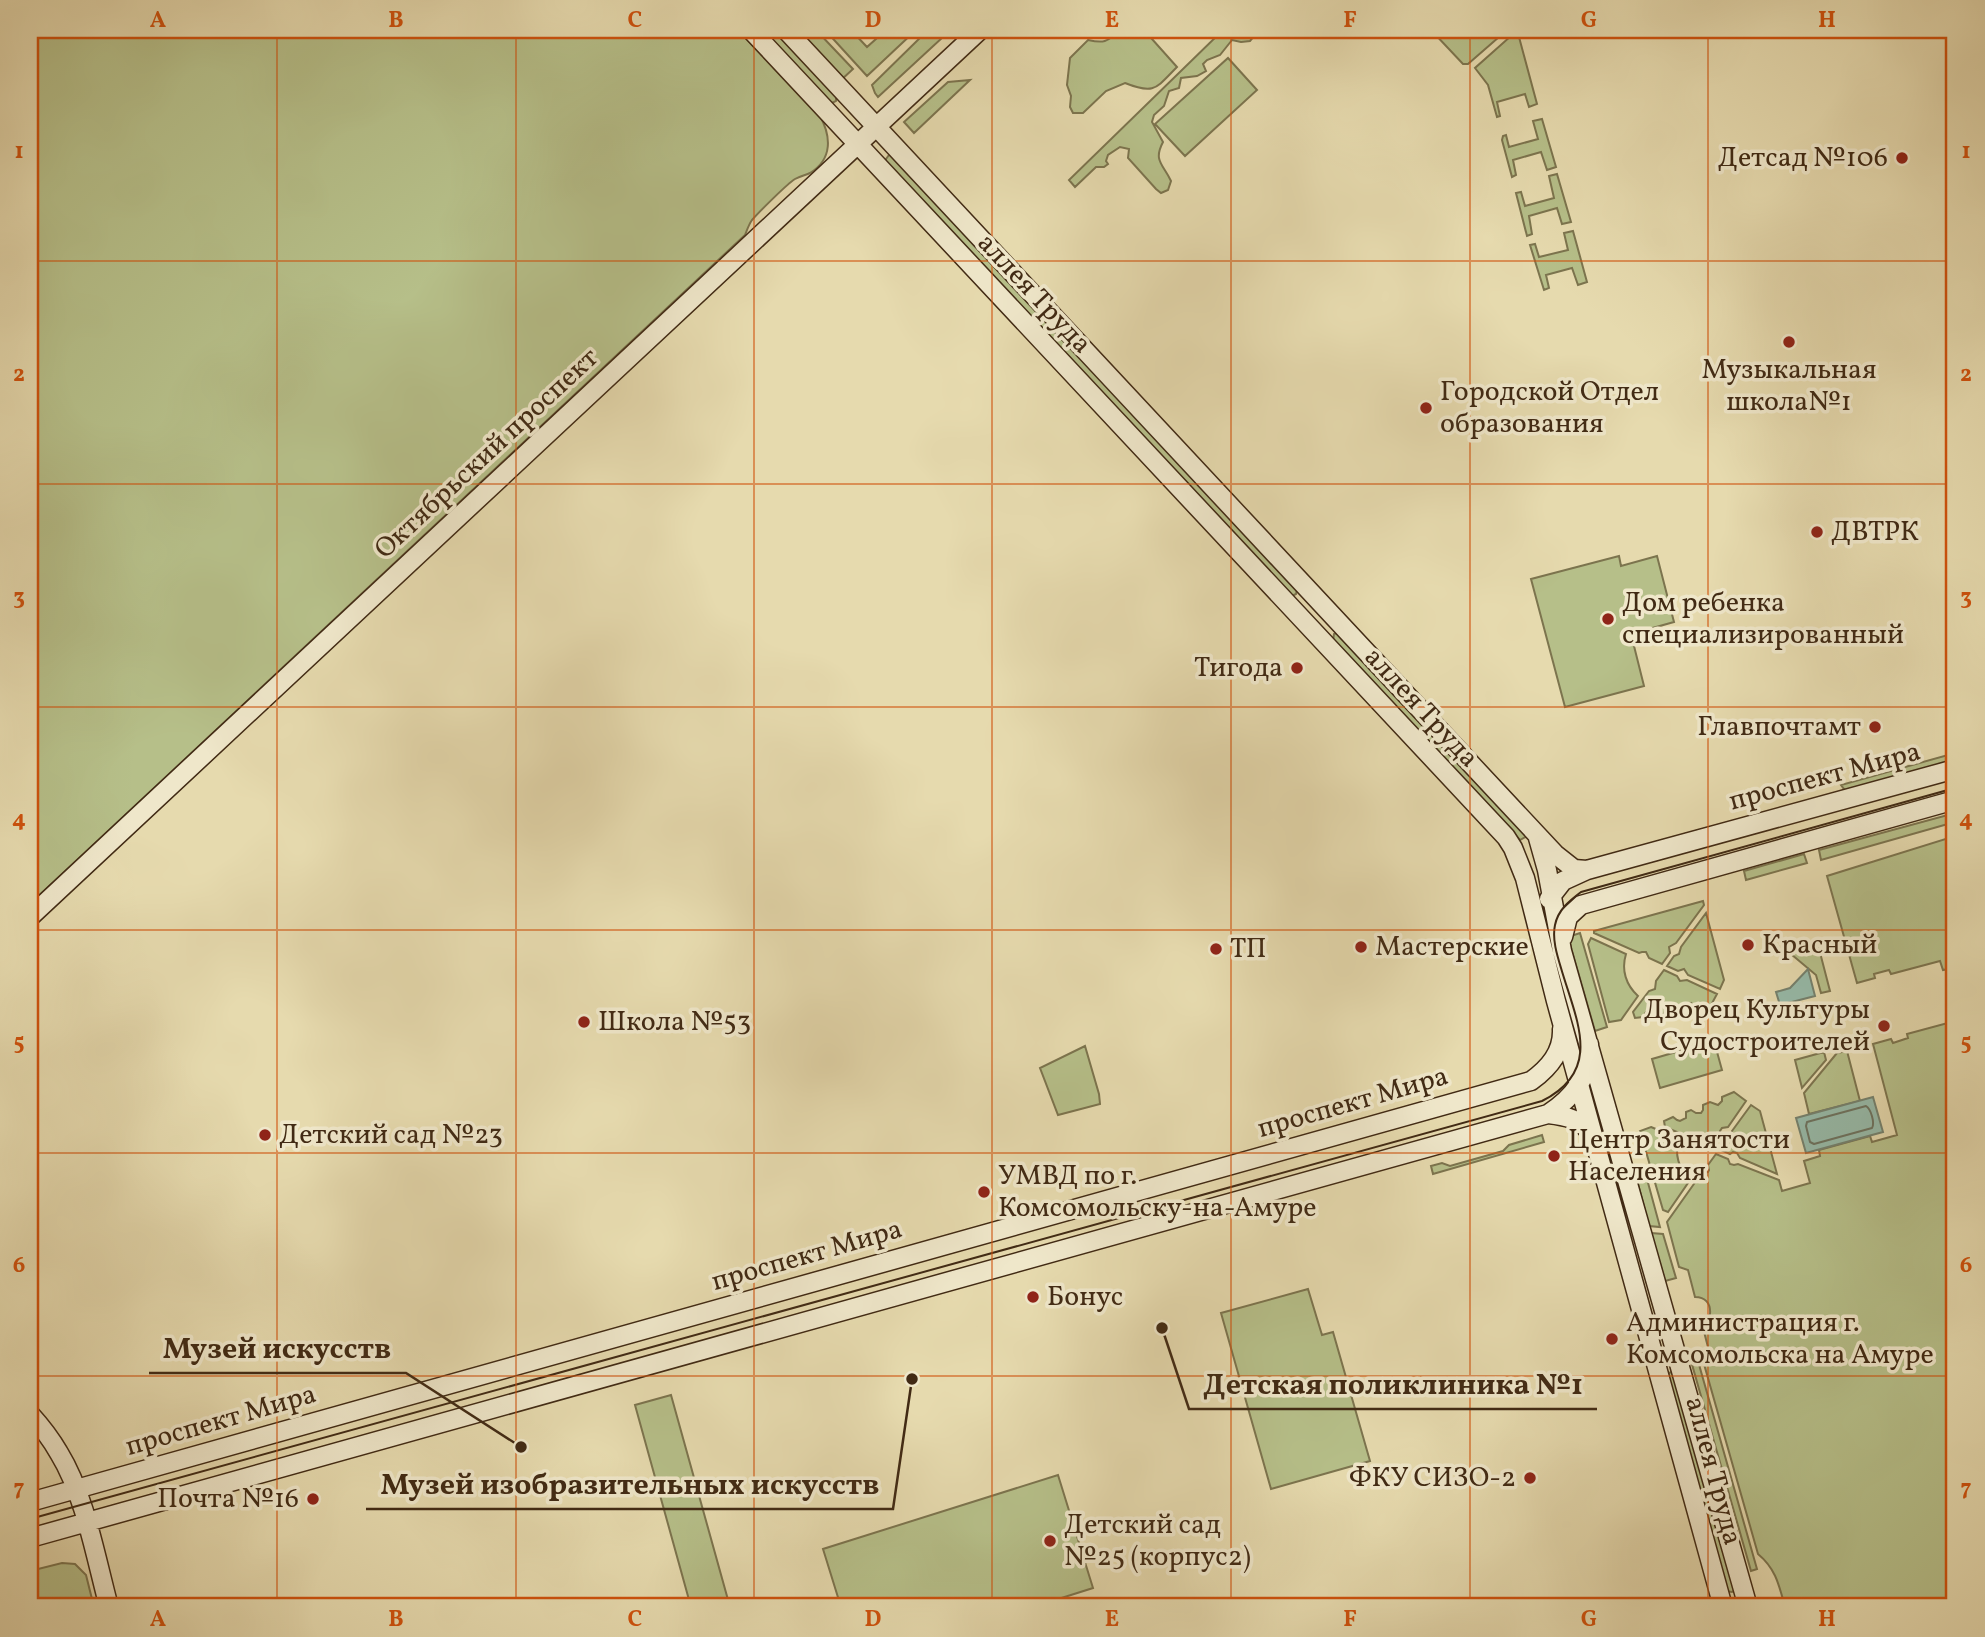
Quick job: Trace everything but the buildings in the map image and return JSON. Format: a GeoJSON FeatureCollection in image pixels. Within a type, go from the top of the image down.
{"type":"FeatureCollection","features":[{"type":"Feature","properties":{"kind":"main road","name":"аллея Труда"},"geometry":{"type":"LineString","coordinates":[[751,30],[1506,836],[1525,878],[1723,1607]]}},
{"type":"Feature","properties":{"kind":"main road","name":"аллея Труда"},"geometry":{"type":"LineString","coordinates":[[786,30],[1536,833],[1552,894],[1562,951],[1748,1607]]}},
{"type":"Feature","properties":{"kind":"main road","name":"Октябрьский проспект"},"geometry":{"type":"LineString","coordinates":[[30,918],[980,30]]}},
{"type":"Feature","properties":{"kind":"main road","name":"проспект Мира"},"geometry":{"type":"LineString","coordinates":[[1552,894],[1563,881],[1587,870],[1955,769]]}},
{"type":"Feature","properties":{"kind":"main road","name":"проспект Мира"},"geometry":{"type":"LineString","coordinates":[[1562,951],[1568,917],[1581,905],[1955,800]]}},
{"type":"Feature","properties":{"kind":"main road"},"geometry":{"type":"LineString","coordinates":[[1536,833],[1567,865],[1574,869],[1587,870]]}},
{"type":"Feature","properties":{"kind":"main road"},"geometry":{"type":"LineString","coordinates":[[1545,957],[1542,918],[1552,894]]}},
{"type":"Feature","properties":{"kind":"main road","name":"проспект Мира"},"geometry":{"type":"LineString","coordinates":[[30,1502],[1531,1081],[1553,1062],[1563,1037],[1562,1022]]}},
{"type":"Feature","properties":{"kind":"main road"},"geometry":{"type":"LineString","coordinates":[[30,1538],[1548,1114],[1563,1104],[1586,1074],[1589,1044]]}},
{"type":"Feature","properties":{"kind":"main road"},"geometry":{"type":"LineString","coordinates":[[1548,1114],[1576,1119],[1593,1136]]}},
{"type":"Feature","properties":{"kind":"main road"},"geometry":{"type":"LineString","coordinates":[[1646,1326],[1667,1320]]}},
{"type":"Feature","properties":{"kind":"main road"},"geometry":{"type":"LineString","coordinates":[[30,1414],[60,1454],[76,1489],[109,1607]]}},
{"type":"Feature","properties":{"kind":"green space"},"geometry":{"type":"Polygon","coordinates":[[[30,30],[738,30],[820,116],[828,147],[823,161],[817,167],[795,179],[780,192],[752,220],[745,235],[30,904],[30,30]]]}},
{"type":"Feature","properties":{"kind":"green space"},"geometry":{"type":"Polygon","coordinates":[[[762,30],[776,30],[836,94],[836,101],[829,101],[762,30]]]}},
{"type":"Feature","properties":{"kind":"green space"},"geometry":{"type":"Polygon","coordinates":[[[792,30],[816,30],[853,69],[840,81],[792,30]]]}},
{"type":"Feature","properties":{"kind":"green space"},"geometry":{"type":"Polygon","coordinates":[[[825,30],[851,30],[867,47],[886,30],[916,30],[867,76],[825,30]]]}},
{"type":"Feature","properties":{"kind":"green space"},"geometry":{"type":"Polygon","coordinates":[[[928,30],[936,30],[943,37],[878,97],[872,85],[928,30]]]}},
{"type":"Feature","properties":{"kind":"green space"},"geometry":{"type":"Polygon","coordinates":[[[1117,30],[1144,30],[1177,67],[1154,87],[1143,89],[1125,83],[1106,91],[1083,113],[1073,113],[1067,85],[1070,58],[1088,40],[1105,41],[1117,30]]]}},
{"type":"Feature","properties":{"kind":"green space"},"geometry":{"type":"Polygon","coordinates":[[[1223,30],[1259,30],[1250,41],[1232,40],[1220,55],[1203,64],[1206,71],[1197,76],[1181,78],[1179,88],[1169,91],[1164,106],[1154,115],[1152,122],[1163,142],[1159,158],[1171,181],[1168,190],[1161,193],[1156,189],[1128,158],[1129,149],[1120,147],[1108,155],[1108,164],[1096,167],[1075,187],[1069,180],[1223,30]]]}},
{"type":"Feature","properties":{"kind":"green space"},"geometry":{"type":"Polygon","coordinates":[[[1431,30],[1507,30],[1468,64],[1463,64],[1431,30]]]}},
{"type":"Feature","properties":{"kind":"green space"},"geometry":{"type":"Polygon","coordinates":[[[1512,35],[1519,37],[1537,104],[1529,107],[1525,94],[1497,102],[1500,116],[1497,117],[1488,85],[1475,68],[1512,35]]]}},
{"type":"Feature","properties":{"kind":"green space"},"geometry":{"type":"Polygon","coordinates":[[[1228,58],[1257,90],[1185,156],[1155,124],[1228,58]]]}},
{"type":"Feature","properties":{"kind":"green space"},"geometry":{"type":"Polygon","coordinates":[[[970,80],[914,133],[904,122],[948,82],[970,80]]]}},
{"type":"Feature","properties":{"kind":"green space"},"geometry":{"type":"Polygon","coordinates":[[[1542,119],[1556,167],[1547,170],[1541,152],[1513,160],[1516,175],[1512,177],[1503,136],[1506,135],[1509,147],[1538,139],[1533,121],[1542,119]]]}},
{"type":"Feature","properties":{"kind":"green space"},"geometry":{"type":"Polygon","coordinates":[[[889,155],[892,155],[1297,590],[1296,594],[1292,596],[886,162],[889,155]]]}},
{"type":"Feature","properties":{"kind":"green space"},"geometry":{"type":"Polygon","coordinates":[[[1557,174],[1571,222],[1562,224],[1557,208],[1529,216],[1532,234],[1527,236],[1516,193],[1521,192],[1525,206],[1554,198],[1549,176],[1557,174]]]}},
{"type":"Feature","properties":{"kind":"green space"},"geometry":{"type":"Polygon","coordinates":[[[1573,231],[1587,282],[1578,285],[1572,268],[1546,275],[1549,288],[1544,290],[1530,245],[1535,244],[1539,257],[1568,250],[1564,233],[1573,231]]]}},
{"type":"Feature","properties":{"kind":"green space"},"geometry":{"type":"Polygon","coordinates":[[[1619,556],[1621,566],[1657,556],[1674,622],[1631,634],[1644,686],[1565,707],[1531,579],[1619,556]]]}},
{"type":"Feature","properties":{"kind":"green space"},"geometry":{"type":"Polygon","coordinates":[[[1337,633],[1529,835],[1520,840],[1333,641],[1334,634],[1337,633]]]}},
{"type":"Feature","properties":{"kind":"green space"},"geometry":{"type":"Polygon","coordinates":[[[1955,753],[1955,763],[1847,793],[1841,785],[1955,753]]]}},
{"type":"Feature","properties":{"kind":"green space"},"geometry":{"type":"Polygon","coordinates":[[[1955,813],[1955,822],[1821,860],[1819,850],[1955,813]]]}},
{"type":"Feature","properties":{"kind":"green space"},"geometry":{"type":"Polygon","coordinates":[[[1955,836],[1955,991],[1949,969],[1943,970],[1940,961],[1891,974],[1889,970],[1874,974],[1875,978],[1857,983],[1827,876],[1955,836]]]}},
{"type":"Feature","properties":{"kind":"green space"},"geometry":{"type":"Polygon","coordinates":[[[1804,854],[1807,863],[1746,880],[1744,871],[1804,854]]]}},
{"type":"Feature","properties":{"kind":"green space"},"geometry":{"type":"Polygon","coordinates":[[[1703,901],[1704,905],[1676,943],[1669,947],[1670,953],[1662,964],[1649,958],[1646,952],[1639,953],[1594,933],[1594,931],[1703,901]]]}},
{"type":"Feature","properties":{"kind":"green space"},"geometry":{"type":"Polygon","coordinates":[[[1706,913],[1724,980],[1720,989],[1688,975],[1684,969],[1678,971],[1667,966],[1674,956],[1679,954],[1681,947],[1706,913]]]}},
{"type":"Feature","properties":{"kind":"green space"},"geometry":{"type":"Polygon","coordinates":[[[1580,933],[1607,1027],[1595,1031],[1568,937],[1580,933]]]}},
{"type":"Feature","properties":{"kind":"green space"},"geometry":{"type":"Polygon","coordinates":[[[1591,938],[1626,954],[1626,977],[1638,996],[1621,1020],[1609,1022],[1588,944],[1591,938]]]}},
{"type":"Feature","properties":{"kind":"green space"},"geometry":{"type":"Polygon","coordinates":[[[1817,941],[1830,991],[1821,993],[1816,975],[1785,949],[1817,941]]]}},
{"type":"Feature","properties":{"kind":"green space"},"geometry":{"type":"Polygon","coordinates":[[[1664,970],[1677,976],[1680,981],[1687,980],[1717,994],[1710,1007],[1697,1008],[1691,1003],[1686,1005],[1683,1011],[1677,1012],[1670,1006],[1664,1014],[1657,1015],[1655,1010],[1651,1009],[1643,1017],[1635,1018],[1633,1012],[1649,991],[1655,989],[1656,981],[1664,970]]]}},
{"type":"Feature","properties":{"kind":"green space"},"geometry":{"type":"Polygon","coordinates":[[[1955,1021],[1955,1607],[1785,1607],[1773,1572],[1758,1554],[1702,1357],[1709,1351],[1702,1324],[1710,1314],[1709,1307],[1704,1299],[1695,1297],[1688,1270],[1679,1267],[1667,1222],[1701,1174],[1708,1172],[1708,1165],[1716,1154],[1728,1159],[1730,1164],[1738,1164],[1779,1180],[1782,1191],[1810,1183],[1804,1161],[1820,1156],[1819,1150],[1870,1136],[1872,1142],[1897,1135],[1873,1044],[1891,1039],[1893,1043],[1908,1038],[1907,1034],[1955,1021]]]}},
{"type":"Feature","properties":{"kind":"green space"},"geometry":{"type":"Polygon","coordinates":[[[1714,1041],[1722,1070],[1660,1088],[1652,1059],[1714,1041]]]}},
{"type":"Feature","properties":{"kind":"green space"},"geometry":{"type":"Polygon","coordinates":[[[1085,1046],[1100,1104],[1058,1115],[1040,1068],[1085,1046]]]}},
{"type":"Feature","properties":{"kind":"green space"},"geometry":{"type":"Polygon","coordinates":[[[1847,1051],[1860,1101],[1809,1114],[1804,1093],[1837,1053],[1847,1051]]]}},
{"type":"Feature","properties":{"kind":"green space"},"geometry":{"type":"Polygon","coordinates":[[[1824,1052],[1826,1060],[1802,1088],[1795,1060],[1824,1052]]]}},
{"type":"Feature","properties":{"kind":"green space"},"geometry":{"type":"Polygon","coordinates":[[[1734,1092],[1746,1101],[1728,1127],[1722,1128],[1721,1136],[1713,1147],[1701,1142],[1699,1137],[1691,1138],[1665,1127],[1664,1121],[1673,1117],[1680,1121],[1686,1118],[1686,1112],[1691,1110],[1701,1113],[1703,1105],[1710,1102],[1718,1105],[1722,1097],[1734,1092]]]}},
{"type":"Feature","properties":{"kind":"green space"},"geometry":{"type":"Polygon","coordinates":[[[1751,1105],[1760,1111],[1777,1174],[1740,1158],[1737,1153],[1730,1154],[1719,1149],[1726,1139],[1732,1137],[1732,1131],[1751,1105]]]}},
{"type":"Feature","properties":{"kind":"green space"},"geometry":{"type":"Polygon","coordinates":[[[1651,1127],[1678,1138],[1678,1161],[1690,1180],[1668,1212],[1663,1210],[1640,1131],[1651,1127]]]}},
{"type":"Feature","properties":{"kind":"green space"},"geometry":{"type":"Polygon","coordinates":[[[1542,1135],[1544,1142],[1433,1174],[1431,1166],[1442,1163],[1450,1166],[1503,1151],[1509,1145],[1542,1135]]]}},
{"type":"Feature","properties":{"kind":"green space"},"geometry":{"type":"Polygon","coordinates":[[[1640,1177],[1647,1179],[1660,1227],[1649,1226],[1637,1180],[1640,1177]]]}},
{"type":"Feature","properties":{"kind":"green space"},"geometry":{"type":"Polygon","coordinates":[[[1651,1233],[1663,1234],[1676,1278],[1665,1281],[1651,1233]]]}},
{"type":"Feature","properties":{"kind":"green space"},"geometry":{"type":"Polygon","coordinates":[[[1308,1289],[1322,1335],[1333,1332],[1370,1461],[1271,1489],[1221,1313],[1308,1289]]]}},
{"type":"Feature","properties":{"kind":"green space"},"geometry":{"type":"Polygon","coordinates":[[[1691,1361],[1698,1361],[1757,1569],[1751,1571],[1691,1361]]]}},
{"type":"Feature","properties":{"kind":"green space"},"geometry":{"type":"Polygon","coordinates":[[[1674,1373],[1735,1590],[1732,1592],[1725,1591],[1667,1374],[1674,1373]]]}},
{"type":"Feature","properties":{"kind":"green space"},"geometry":{"type":"Polygon","coordinates":[[[671,1395],[730,1607],[691,1607],[635,1405],[671,1395]]]}},
{"type":"Feature","properties":{"kind":"green space"},"geometry":{"type":"Polygon","coordinates":[[[1058,1475],[1093,1588],[1033,1607],[841,1607],[823,1549],[1058,1475]]]}},
{"type":"Feature","properties":{"kind":"green space"},"geometry":{"type":"Polygon","coordinates":[[[62,1563],[75,1564],[86,1575],[94,1607],[30,1607],[30,1571],[62,1563]]]}},
{"type":"Feature","properties":{"kind":"water"},"geometry":{"type":"Polygon","coordinates":[[[1808,969],[1815,996],[1780,1005],[1776,992],[1790,988],[1808,969]]]}},
{"type":"Feature","properties":{"kind":"water"},"geometry":{"type":"Polygon","coordinates":[[[1873,1097],[1883,1132],[1806,1153],[1796,1118],[1873,1097]]]}},
{"type":"Feature","properties":{"kind":"tram line"},"geometry":{"type":"LineString","coordinates":[[30,1519],[1542,1101],[1561,1089],[1573,1074],[1579,1059],[1578,1025],[1554,936],[1561,910],[1581,892],[1955,788]]}},
{"type":"Feature","properties":{"kind":"place","name":"Детсад №106"},"geometry":{"type":"Point","coordinates":[1902,158]}},
{"type":"Feature","properties":{"kind":"place","name":"Музыкальная школа№1"},"geometry":{"type":"Point","coordinates":[1789,342]}},
{"type":"Feature","properties":{"kind":"place","name":"Городской Отдел образования"},"geometry":{"type":"Point","coordinates":[1426,408]}},
{"type":"Feature","properties":{"kind":"place","name":"ДВТРК"},"geometry":{"type":"Point","coordinates":[1817,532]}},
{"type":"Feature","properties":{"kind":"place","name":"Дом ребенка специализированный"},"geometry":{"type":"Point","coordinates":[1608,619]}},
{"type":"Feature","properties":{"kind":"place","name":"Тигода"},"geometry":{"type":"Point","coordinates":[1297,668]}},
{"type":"Feature","properties":{"kind":"place","name":"Главпочтамт"},"geometry":{"type":"Point","coordinates":[1875,727]}},
{"type":"Feature","properties":{"kind":"place","name":"Красный"},"geometry":{"type":"Point","coordinates":[1748,945]}},
{"type":"Feature","properties":{"kind":"place","name":"Мастерские"},"geometry":{"type":"Point","coordinates":[1361,947]}},
{"type":"Feature","properties":{"kind":"place","name":"ТП"},"geometry":{"type":"Point","coordinates":[1216,949]}},
{"type":"Feature","properties":{"kind":"place","name":"Школа №53"},"geometry":{"type":"Point","coordinates":[584,1022]}},
{"type":"Feature","properties":{"kind":"place","name":"Дворец Культуры Судостроителей"},"geometry":{"type":"Point","coordinates":[1884,1026]}},
{"type":"Feature","properties":{"kind":"place","name":"Детский сад №23"},"geometry":{"type":"Point","coordinates":[265,1135]}},
{"type":"Feature","properties":{"kind":"place","name":"Центр Занятости Населения"},"geometry":{"type":"Point","coordinates":[1554,1156]}},
{"type":"Feature","properties":{"kind":"place","name":"УМВД по г. Комсомольску-на-Амуре"},"geometry":{"type":"Point","coordinates":[984,1192]}},
{"type":"Feature","properties":{"kind":"place","name":"Бонус"},"geometry":{"type":"Point","coordinates":[1033,1297]}},
{"type":"Feature","properties":{"kind":"place","name":"Детская поликлиника №1"},"geometry":{"type":"Point","coordinates":[1162,1328]}},
{"type":"Feature","properties":{"kind":"place","name":"Администрация г. Комсомольска на Амуре"},"geometry":{"type":"Point","coordinates":[1612,1339]}},
{"type":"Feature","properties":{"kind":"place","name":"Музей изобразительных искусств"},"geometry":{"type":"Point","coordinates":[912,1379]}},
{"type":"Feature","properties":{"kind":"place","name":"Музей искусств"},"geometry":{"type":"Point","coordinates":[521,1447]}},
{"type":"Feature","properties":{"kind":"place","name":"ФКУ СИЗО-2"},"geometry":{"type":"Point","coordinates":[1530,1478]}},
{"type":"Feature","properties":{"kind":"place","name":"Почта №16"},"geometry":{"type":"Point","coordinates":[313,1499]}},
{"type":"Feature","properties":{"kind":"place","name":"Детский сад №25 (корпус2)"},"geometry":{"type":"Point","coordinates":[1050,1541]}}]}
